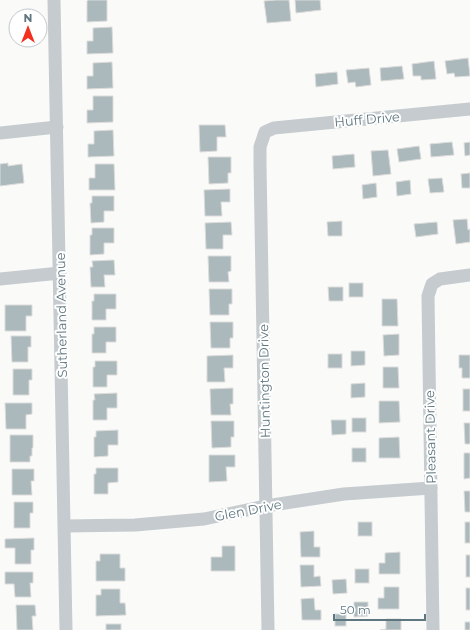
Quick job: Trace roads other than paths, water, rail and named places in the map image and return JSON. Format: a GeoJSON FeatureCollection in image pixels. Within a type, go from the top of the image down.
{"type":"FeatureCollection","features":[{"type":"Feature","properties":{"kind":"street","name":"Sutherland Avenue"},"geometry":{"type":"LineString","coordinates":[[54,0],[66,630]]}},
{"type":"Feature","properties":{"kind":"street","name":"Huff Drive"},"geometry":{"type":"LineString","coordinates":[[265,132],[274,128],[287,126],[470,109]]}},
{"type":"Feature","properties":{"kind":"street"},"geometry":{"type":"LineString","coordinates":[[0,132],[57,127]]}},
{"type":"Feature","properties":{"kind":"street","name":"Huntington Drive"},"geometry":{"type":"LineString","coordinates":[[265,132],[262,139],[260,153],[268,630]]}},
{"type":"Feature","properties":{"kind":"street"},"geometry":{"type":"LineString","coordinates":[[0,279],[60,273]]}},
{"type":"Feature","properties":{"kind":"street","name":"Pleasant Drive"},"geometry":{"type":"LineString","coordinates":[[433,630],[428,296],[432,284],[440,279],[470,275]]}},
{"type":"Feature","properties":{"kind":"street","name":"Glen Drive"},"geometry":{"type":"LineString","coordinates":[[65,526],[135,525],[204,519],[266,506],[344,494],[431,488]]}}]}
